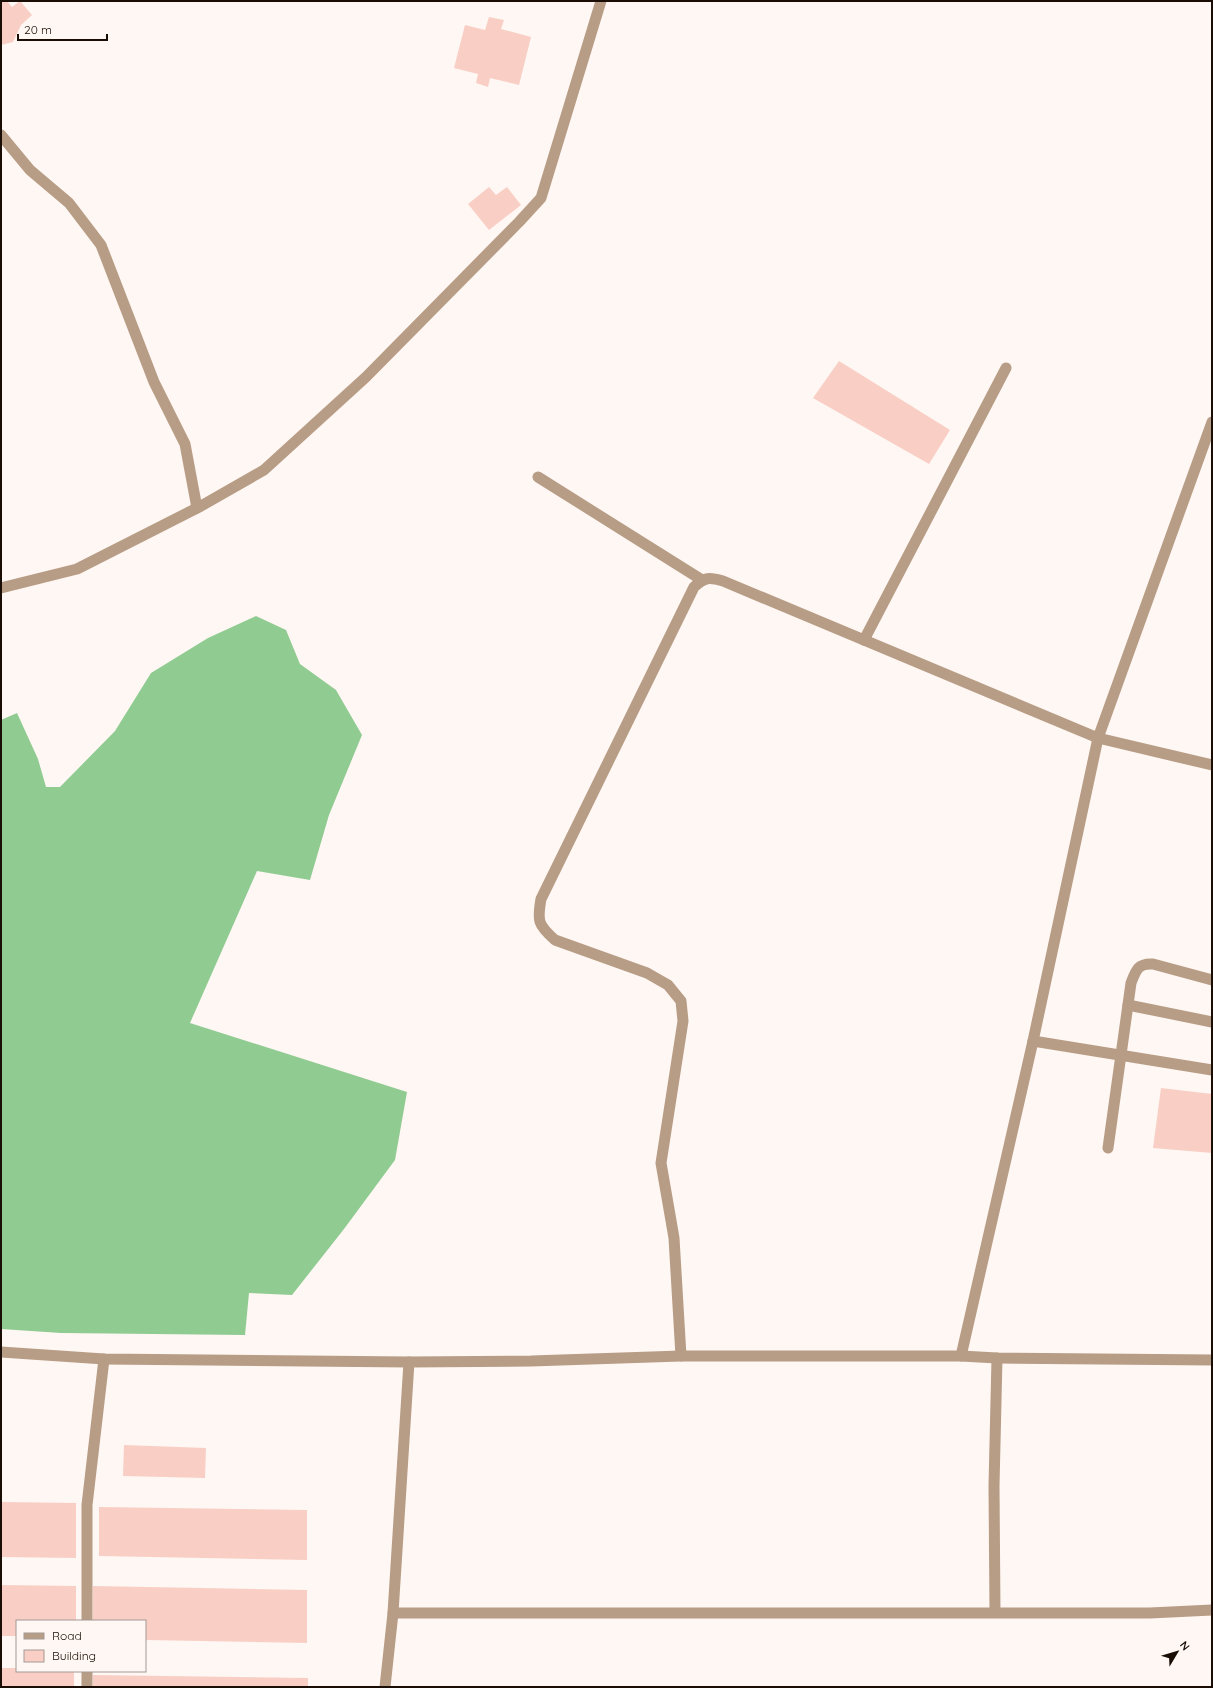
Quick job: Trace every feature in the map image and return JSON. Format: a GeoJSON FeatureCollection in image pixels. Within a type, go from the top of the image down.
{"type":"FeatureCollection","features":[{"type":"Feature","properties":{"kind":"street"},"geometry":{"type":"LineString","coordinates":[[1,588],[77,569],[197,508],[264,470],[366,377],[541,198],[601,1]]}},
{"type":"Feature","properties":{"kind":"street"},"geometry":{"type":"LineString","coordinates":[[1,135],[30,170],[69,203],[101,245],[154,382],[185,444],[197,508]]}},
{"type":"Feature","properties":{"kind":"street"},"geometry":{"type":"LineString","coordinates":[[864,640],[1006,368]]}},
{"type":"Feature","properties":{"kind":"street"},"geometry":{"type":"LineString","coordinates":[[960,1356],[1033,1040],[1098,738],[1212,422]]}},
{"type":"Feature","properties":{"kind":"street"},"geometry":{"type":"LineString","coordinates":[[538,477],[702,580]]}},
{"type":"Feature","properties":{"kind":"street"},"geometry":{"type":"LineString","coordinates":[[681,1356],[674,1238],[661,1163],[683,1021],[681,1001],[668,985],[647,973],[555,940],[543,929],[538,916],[541,899],[544,892],[694,587],[702,580],[712,578],[723,581],[1098,738],[1212,765]]}},
{"type":"Feature","properties":{"kind":"street"},"geometry":{"type":"LineString","coordinates":[[1108,1148],[1131,983],[1137,969],[1145,964],[1153,964],[1212,980]]}},
{"type":"Feature","properties":{"kind":"street"},"geometry":{"type":"LineString","coordinates":[[1128,1005],[1212,1022]]}},
{"type":"Feature","properties":{"kind":"street"},"geometry":{"type":"LineString","coordinates":[[1033,1040],[1212,1070]]}},
{"type":"Feature","properties":{"kind":"street"},"geometry":{"type":"LineString","coordinates":[[1,1352],[104,1359],[409,1362],[531,1361],[681,1356],[960,1356],[997,1358],[1212,1360]]}},
{"type":"Feature","properties":{"kind":"street"},"geometry":{"type":"LineString","coordinates":[[995,1612],[994,1486],[997,1358]]}},
{"type":"Feature","properties":{"kind":"street"},"geometry":{"type":"LineString","coordinates":[[87,1620],[87,1506],[104,1359]]}},
{"type":"Feature","properties":{"kind":"street"},"geometry":{"type":"LineString","coordinates":[[384,1687],[393,1613],[409,1362]]}},
{"type":"Feature","properties":{"kind":"street"},"geometry":{"type":"LineString","coordinates":[[393,1613],[1150,1613],[1212,1610]]}},
{"type":"Feature","properties":{"kind":"street"},"geometry":{"type":"LineString","coordinates":[[87,1672],[87,1687]]}},
{"type":"Feature","properties":{"kind":"green space"},"geometry":{"type":"Polygon","coordinates":[[[256,616],[286,630],[300,664],[336,690],[362,735],[329,815],[310,880],[257,871],[190,1023],[407,1092],[395,1160],[344,1229],[292,1295],[249,1293],[245,1335],[61,1333],[1,1329],[1,720],[17,713],[38,759],[46,787],[60,787],[115,731],[151,673],[208,638],[256,616]]]}},
{"type":"Feature","properties":{"kind":"building"},"geometry":{"type":"Polygon","coordinates":[[[1,1],[7,1],[12,7],[20,1],[32,15],[21,25],[13,42],[1,45],[1,1]]]}},
{"type":"Feature","properties":{"kind":"building"},"geometry":{"type":"Polygon","coordinates":[[[489,17],[504,20],[501,29],[531,37],[519,85],[490,78],[488,87],[476,83],[478,74],[454,68],[465,25],[485,30],[489,17]]]}},
{"type":"Feature","properties":{"kind":"building"},"geometry":{"type":"Polygon","coordinates":[[[489,187],[496,195],[507,187],[521,205],[489,230],[468,204],[489,187]]]}},
{"type":"Feature","properties":{"kind":"building"},"geometry":{"type":"Polygon","coordinates":[[[839,361],[950,430],[929,464],[813,398],[839,361]]]}},
{"type":"Feature","properties":{"kind":"building"},"geometry":{"type":"Polygon","coordinates":[[[1161,1088],[1212,1094],[1212,1153],[1153,1148],[1161,1088]]]}},
{"type":"Feature","properties":{"kind":"building"},"geometry":{"type":"Polygon","coordinates":[[[124,1445],[206,1448],[205,1478],[123,1476],[124,1445]]]}},
{"type":"Feature","properties":{"kind":"building"},"geometry":{"type":"Polygon","coordinates":[[[1,1502],[76,1503],[76,1558],[1,1557],[1,1502]]]}},
{"type":"Feature","properties":{"kind":"building"},"geometry":{"type":"Polygon","coordinates":[[[99,1507],[307,1510],[307,1560],[99,1556],[99,1507]]]}},
{"type":"Feature","properties":{"kind":"building"},"geometry":{"type":"Polygon","coordinates":[[[1,1585],[76,1586],[76,1620],[16,1620],[16,1636],[1,1636],[1,1585]]]}},
{"type":"Feature","properties":{"kind":"building"},"geometry":{"type":"Polygon","coordinates":[[[93,1586],[307,1590],[307,1643],[146,1640],[146,1620],[93,1620],[93,1586]]]}},
{"type":"Feature","properties":{"kind":"building"},"geometry":{"type":"Polygon","coordinates":[[[1,1668],[16,1668],[16,1672],[74,1672],[74,1687],[1,1687],[1,1668]]]}},
{"type":"Feature","properties":{"kind":"building"},"geometry":{"type":"Polygon","coordinates":[[[93,1675],[308,1678],[308,1687],[93,1687],[93,1675]]]}}]}
